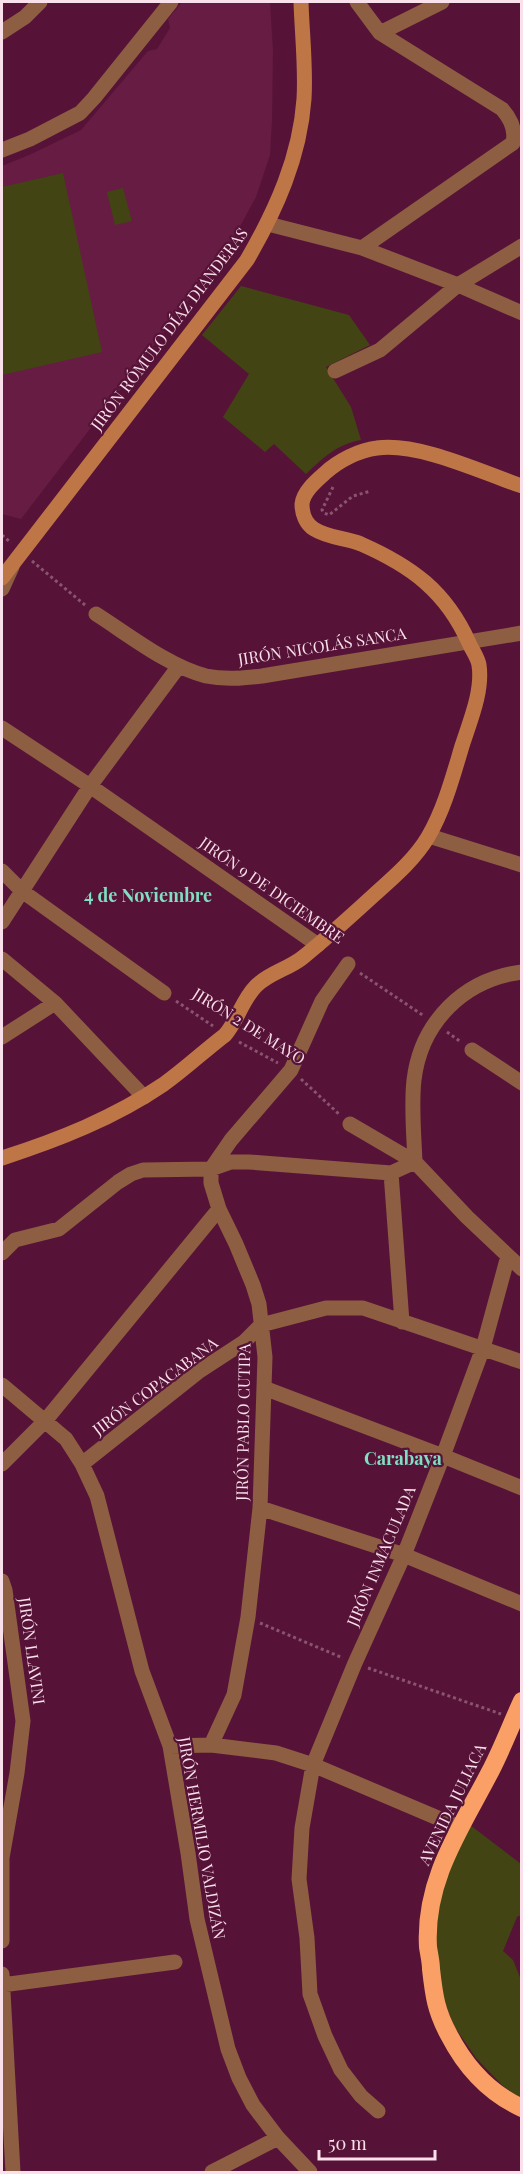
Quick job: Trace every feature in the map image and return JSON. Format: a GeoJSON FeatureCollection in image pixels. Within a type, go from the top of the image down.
{"type":"FeatureCollection","features":[{"type":"Feature","properties":{"kind":"highway","name":"AVENIDA JULIACA"},"geometry":{"type":"LineString","coordinates":[[522,1701],[490,1771],[459,1827],[445,1859],[432,1902],[428,1946],[435,2006],[459,2055],[496,2093],[522,2108]]}},
{"type":"Feature","properties":{"kind":"street"},"geometry":{"type":"LineString","coordinates":[[2,32],[25,17],[40,2]]}},
{"type":"Feature","properties":{"kind":"street"},"geometry":{"type":"LineString","coordinates":[[2,150],[30,139],[80,113],[171,2]]}},
{"type":"Feature","properties":{"kind":"street","name":"JIRÓN RÓMULO DÍAZ DIANDERAS"},"geometry":{"type":"LineString","coordinates":[[2,578],[15,551],[247,260],[268,224],[294,159],[302,115],[304,96],[301,2]]}},
{"type":"Feature","properties":{"kind":"street"},"geometry":{"type":"LineString","coordinates":[[357,2],[380,33],[502,109],[515,134],[513,143],[362,248]]}},
{"type":"Feature","properties":{"kind":"street"},"geometry":{"type":"LineString","coordinates":[[380,33],[442,2]]}},
{"type":"Feature","properties":{"kind":"street"},"geometry":{"type":"LineString","coordinates":[[268,224],[362,248],[458,285],[522,313]]}},
{"type":"Feature","properties":{"kind":"street"},"geometry":{"type":"LineString","coordinates":[[335,370],[380,350],[458,285],[522,246]]}},
{"type":"Feature","properties":{"kind":"street"},"geometry":{"type":"LineString","coordinates":[[2,1158],[55,1141],[144,1097],[188,1065],[225,1035],[247,996],[256,986],[298,961],[318,945],[399,872],[429,836],[450,785],[473,710],[478,688],[479,664],[464,631],[436,591],[417,574],[359,543],[321,533],[312,527],[303,512],[304,496],[318,478],[342,460],[375,448],[397,447],[428,454],[522,486]]}},
{"type":"Feature","properties":{"kind":"street"},"geometry":{"type":"LineString","coordinates":[[2,589],[15,551]]}},
{"type":"Feature","properties":{"kind":"street","name":"JIRÓN NICOLÁS SANCA"},"geometry":{"type":"LineString","coordinates":[[96,614],[179,666],[206,676],[241,679],[522,633]]}},
{"type":"Feature","properties":{"kind":"street"},"geometry":{"type":"LineString","coordinates":[[2,922],[90,786],[179,666]]}},
{"type":"Feature","properties":{"kind":"street","name":"JIRÓN 9 DE DICIEMBRE"},"geometry":{"type":"LineString","coordinates":[[2,728],[90,786],[318,945]]}},
{"type":"Feature","properties":{"kind":"street"},"geometry":{"type":"LineString","coordinates":[[429,836],[522,865]]}},
{"type":"Feature","properties":{"kind":"street"},"geometry":{"type":"LineString","coordinates":[[2,871],[22,891],[164,993]]}},
{"type":"Feature","properties":{"kind":"street"},"geometry":{"type":"LineString","coordinates":[[2,959],[56,1003],[144,1097]]}},
{"type":"Feature","properties":{"kind":"street"},"geometry":{"type":"LineString","coordinates":[[211,1168],[231,1140],[291,1070],[322,1001],[348,964]]}},
{"type":"Feature","properties":{"kind":"street"},"geometry":{"type":"LineString","coordinates":[[415,1162],[414,1081],[425,1039],[434,1023],[447,1007],[480,983],[522,972]]}},
{"type":"Feature","properties":{"kind":"street"},"geometry":{"type":"LineString","coordinates":[[2,1037],[56,1003]]}},
{"type":"Feature","properties":{"kind":"street"},"geometry":{"type":"LineString","coordinates":[[472,1050],[522,1083]]}},
{"type":"Feature","properties":{"kind":"street"},"geometry":{"type":"LineString","coordinates":[[350,1124],[415,1162],[467,1217],[522,1269]]}},
{"type":"Feature","properties":{"kind":"street"},"geometry":{"type":"LineString","coordinates":[[2,1253],[15,1240],[59,1229],[118,1182],[143,1170],[211,1168],[231,1162],[249,1162],[391,1173],[415,1162]]}},
{"type":"Feature","properties":{"kind":"street","name":"JIRÓN PABLO CUTIPA"},"geometry":{"type":"LineString","coordinates":[[211,1168],[211,1183],[219,1209],[236,1244],[259,1304],[265,1357],[260,1508],[248,1617],[234,1695],[211,1745]]}},
{"type":"Feature","properties":{"kind":"street"},"geometry":{"type":"LineString","coordinates":[[391,1173],[402,1322]]}},
{"type":"Feature","properties":{"kind":"street"},"geometry":{"type":"LineString","coordinates":[[2,1464],[45,1421],[219,1209]]}},
{"type":"Feature","properties":{"kind":"street","name":"JIRÓN INMACULADA"},"geometry":{"type":"LineString","coordinates":[[378,2111],[361,2096],[341,2070],[310,1994],[307,1938],[299,1879],[302,1828],[313,1765],[355,1663],[404,1555],[443,1456],[483,1348],[508,1256]]}},
{"type":"Feature","properties":{"kind":"street","name":"JIRÓN COPACABANA"},"geometry":{"type":"LineString","coordinates":[[82,1464],[198,1372],[244,1342],[261,1325],[326,1308],[346,1306],[363,1308],[522,1362]]}},
{"type":"Feature","properties":{"kind":"street","name":"JIRÓN HERMILIO VALDIZÁN"},"geometry":{"type":"LineString","coordinates":[[2,1385],[66,1439],[82,1464],[97,1496],[142,1671],[170,1746],[197,1919],[228,2049],[239,2078],[254,2104],[278,2138],[310,2172]]}},
{"type":"Feature","properties":{"kind":"street"},"geometry":{"type":"LineString","coordinates":[[264,1388],[522,1488]]}},
{"type":"Feature","properties":{"kind":"street"},"geometry":{"type":"LineString","coordinates":[[260,1508],[404,1555],[522,1604]]}},
{"type":"Feature","properties":{"kind":"street","name":"JIRÓN LLAVINI"},"geometry":{"type":"LineString","coordinates":[[2,1581],[23,1721],[21,1750],[2,1858],[2,1941]]}},
{"type":"Feature","properties":{"kind":"street"},"geometry":{"type":"LineString","coordinates":[[170,1746],[211,1745],[276,1753],[313,1765],[459,1827]]}},
{"type":"Feature","properties":{"kind":"street"},"geometry":{"type":"LineString","coordinates":[[13,2172],[4,2049],[2,1979],[175,1962]]}},
{"type":"Feature","properties":{"kind":"street"},"geometry":{"type":"LineString","coordinates":[[212,2172],[278,2138]]}},
{"type":"Feature","properties":{"kind":"path"},"geometry":{"type":"LineString","coordinates":[[331,490],[322,510],[329,515],[353,496],[371,491]]}},
{"type":"Feature","properties":{"kind":"path"},"geometry":{"type":"LineString","coordinates":[[2,535],[15,551],[96,614]]}},
{"type":"Feature","properties":{"kind":"path","name":"JIRÓN 9 DE DICIEMBRE"},"geometry":{"type":"LineString","coordinates":[[348,964],[472,1050]]}},
{"type":"Feature","properties":{"kind":"path","name":"JIRÓN 2 DE MAYO"},"geometry":{"type":"LineString","coordinates":[[164,993],[225,1035],[291,1070],[350,1124]]}},
{"type":"Feature","properties":{"kind":"path"},"geometry":{"type":"LineString","coordinates":[[248,1617],[355,1663],[514,1719]]}},
{"type":"Feature","properties":{"kind":"shaded area"},"geometry":{"type":"Polygon","coordinates":[[[182,2],[270,2],[273,51],[270,155],[256,197],[232,241],[195,292],[21,519],[2,514],[2,166],[81,130],[148,51],[157,49],[170,28],[168,19],[182,2]]]}},
{"type":"Feature","properties":{"kind":"green space"},"geometry":{"type":"Polygon","coordinates":[[[63,173],[102,352],[2,375],[2,187],[63,173]]]}},
{"type":"Feature","properties":{"kind":"green space"},"geometry":{"type":"Polygon","coordinates":[[[123,188],[132,221],[115,225],[107,192],[123,188]]]}},
{"type":"Feature","properties":{"kind":"green space"},"geometry":{"type":"Polygon","coordinates":[[[241,286],[349,315],[370,345],[326,367],[351,407],[361,440],[338,448],[306,474],[274,444],[265,452],[223,417],[249,374],[202,335],[241,286]]]}},
{"type":"Feature","properties":{"kind":"green space"},"geometry":{"type":"Polygon","coordinates":[[[466,1822],[521,1864],[521,1915],[517,1917],[503,1951],[513,1960],[521,1980],[521,2099],[502,2085],[476,2058],[454,2026],[441,1993],[435,1965],[435,1909],[466,1822]]]}},
{"type":"Feature","properties":{"kind":"district","name":"4 de Noviembre"},"geometry":{"type":"Point","coordinates":[148,896]}},
{"type":"Feature","properties":{"kind":"district","name":"Carabaya"},"geometry":{"type":"Point","coordinates":[403,1459]}}]}
